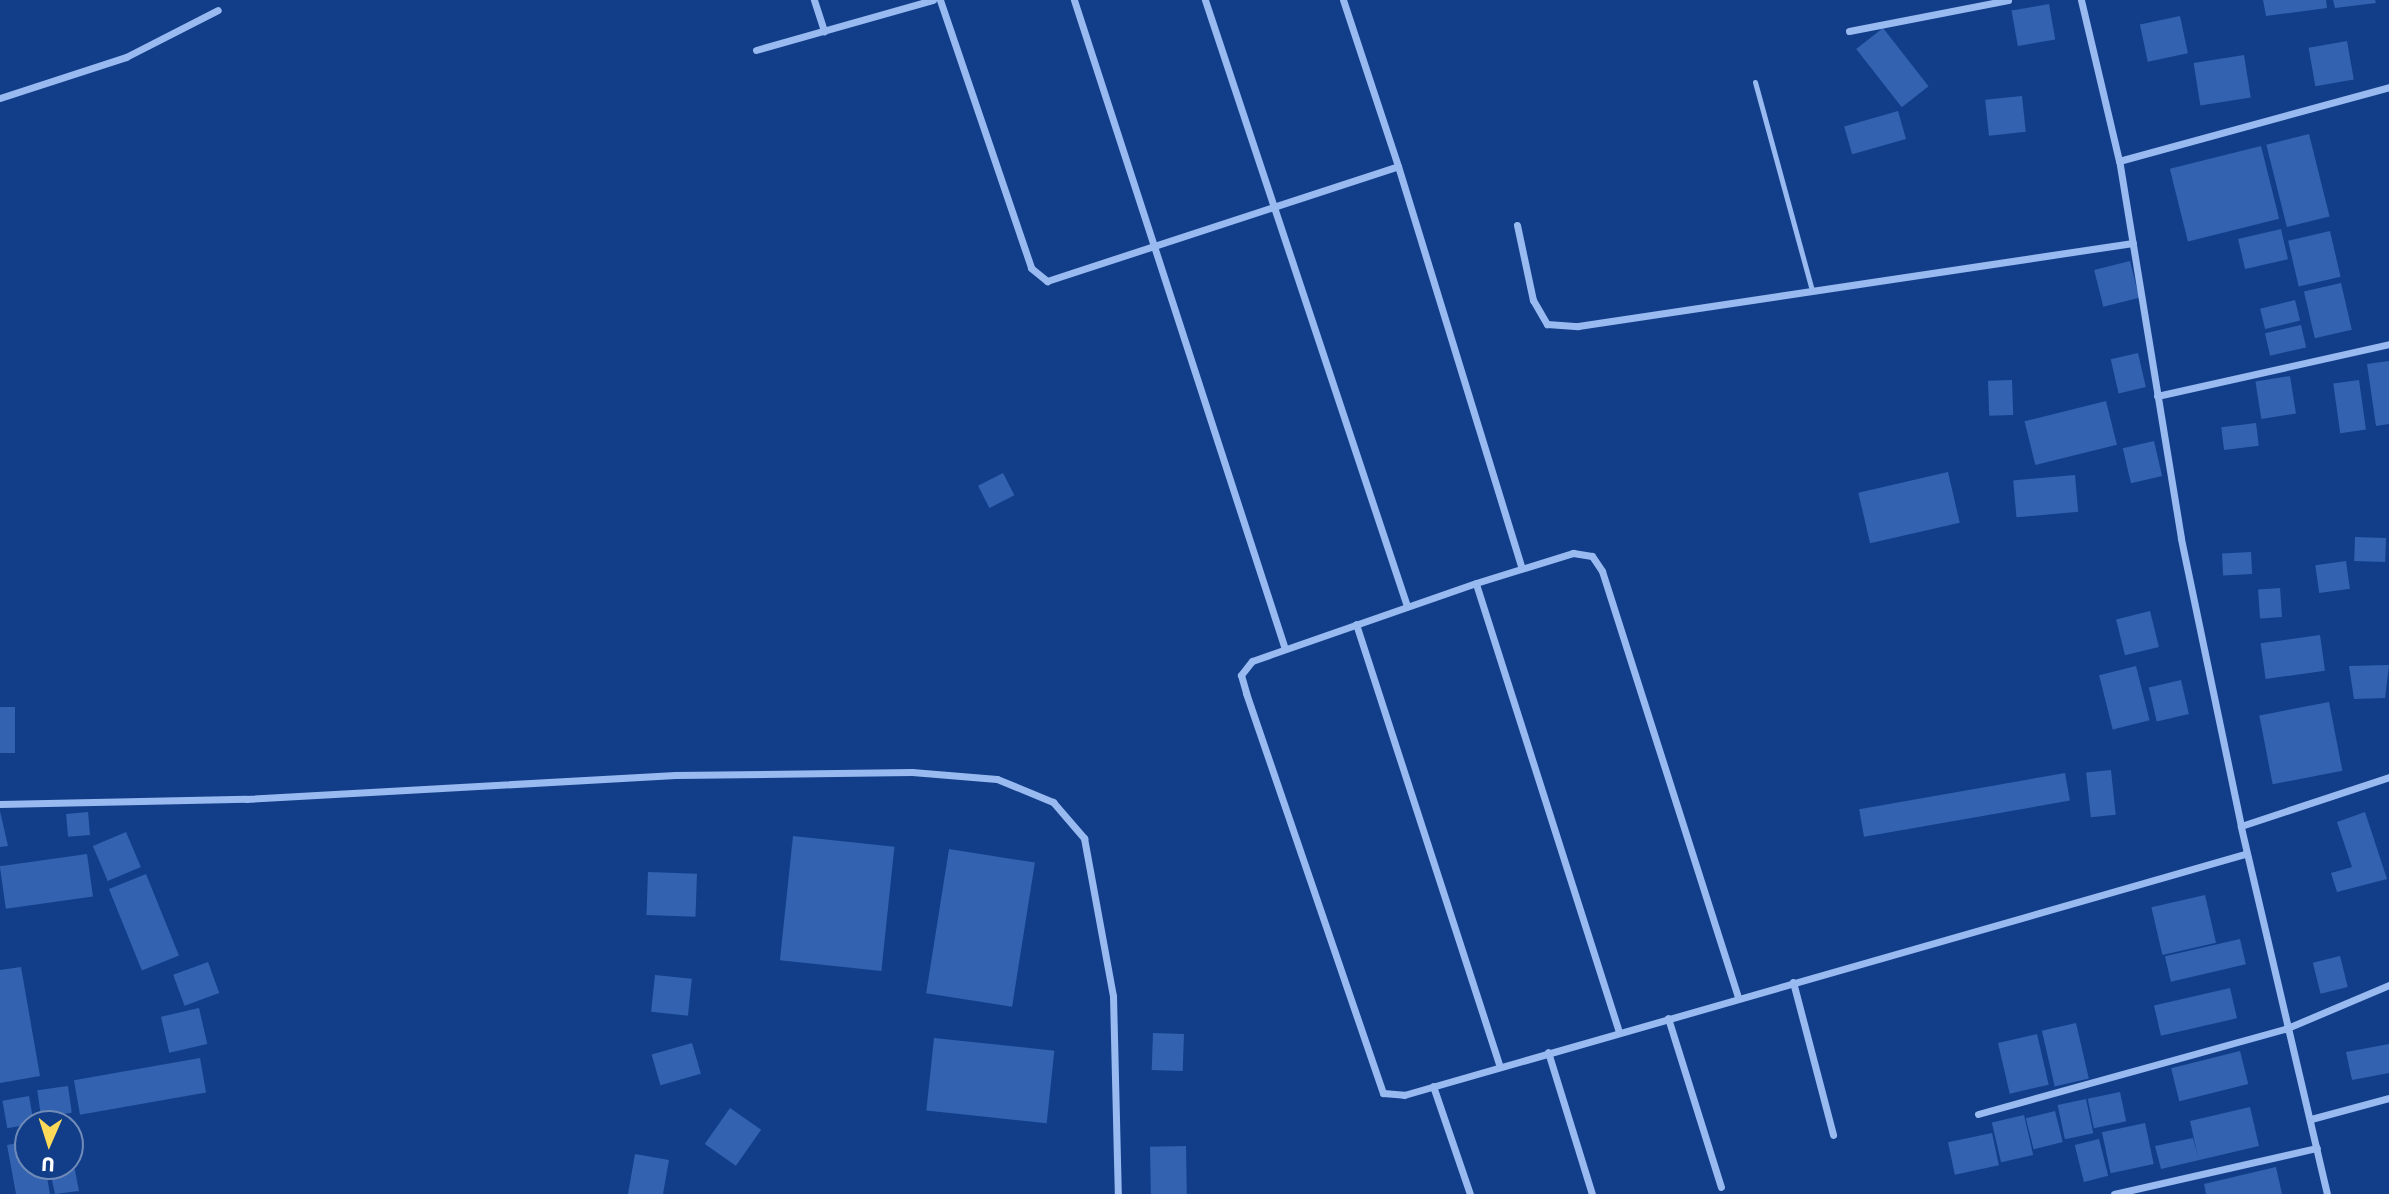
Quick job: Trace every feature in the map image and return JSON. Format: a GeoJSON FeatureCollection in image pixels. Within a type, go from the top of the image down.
{"type":"FeatureCollection","features":[{"type":"Feature","properties":{"kind":"street"},"geometry":{"type":"LineString","coordinates":[[814,0],[824,31]]}},
{"type":"Feature","properties":{"kind":"street"},"geometry":{"type":"LineString","coordinates":[[756,50],[933,0]]}},
{"type":"Feature","properties":{"kind":"street"},"geometry":{"type":"LineString","coordinates":[[940,0],[1031,268],[1047,281],[1272,202],[1398,166]]}},
{"type":"Feature","properties":{"kind":"street"},"geometry":{"type":"LineString","coordinates":[[1074,0],[1151,244],[1285,649]]}},
{"type":"Feature","properties":{"kind":"street"},"geometry":{"type":"LineString","coordinates":[[1205,0],[1407,606]]}},
{"type":"Feature","properties":{"kind":"street"},"geometry":{"type":"LineString","coordinates":[[1343,0],[1398,166],[1522,568]]}},
{"type":"Feature","properties":{"kind":"street"},"geometry":{"type":"LineString","coordinates":[[1849,31],[2008,0]]}},
{"type":"Feature","properties":{"kind":"street"},"geometry":{"type":"LineString","coordinates":[[2081,0],[2119,161],[2157,396],[2245,854],[2285,1029],[2311,1119],[2327,1194]]}},
{"type":"Feature","properties":{"kind":"street"},"geometry":{"type":"LineString","coordinates":[[0,98],[126,57],[218,10]]}},
{"type":"Feature","properties":{"kind":"street"},"geometry":{"type":"LineString","coordinates":[[2119,161],[2389,87]]}},
{"type":"Feature","properties":{"kind":"street"},"geometry":{"type":"LineString","coordinates":[[1517,225],[1533,300],[1547,324],[1578,326],[2133,243]]}},
{"type":"Feature","properties":{"kind":"street"},"geometry":{"type":"LineString","coordinates":[[2157,396],[2389,344]]}},
{"type":"Feature","properties":{"kind":"street"},"geometry":{"type":"LineString","coordinates":[[1738,998],[1602,572],[1592,556],[1573,553],[1407,606],[1252,661],[1241,675],[1372,1076],[1383,1093],[1404,1095],[1433,1087],[2245,854]]}},
{"type":"Feature","properties":{"kind":"street"},"geometry":{"type":"LineString","coordinates":[[1476,583],[1619,1032]]}},
{"type":"Feature","properties":{"kind":"street"},"geometry":{"type":"LineString","coordinates":[[1356,624],[1500,1066]]}},
{"type":"Feature","properties":{"kind":"street"},"geometry":{"type":"LineString","coordinates":[[0,804],[246,799],[675,775],[912,772],[996,779],[1053,802],[1084,838],[1113,996],[1118,1194]]}},
{"type":"Feature","properties":{"kind":"street"},"geometry":{"type":"LineString","coordinates":[[2241,826],[2389,776]]}},
{"type":"Feature","properties":{"kind":"street"},"geometry":{"type":"LineString","coordinates":[[1793,982],[1833,1135]]}},
{"type":"Feature","properties":{"kind":"street"},"geometry":{"type":"LineString","coordinates":[[1978,1114],[2285,1029],[2389,985]]}},
{"type":"Feature","properties":{"kind":"street"},"geometry":{"type":"LineString","coordinates":[[1668,1018],[1721,1187]]}},
{"type":"Feature","properties":{"kind":"street"},"geometry":{"type":"LineString","coordinates":[[1548,1052],[1592,1194]]}},
{"type":"Feature","properties":{"kind":"street"},"geometry":{"type":"LineString","coordinates":[[1433,1087],[1470,1194]]}},
{"type":"Feature","properties":{"kind":"street"},"geometry":{"type":"LineString","coordinates":[[2311,1119],[2389,1098]]}},
{"type":"Feature","properties":{"kind":"street"},"geometry":{"type":"LineString","coordinates":[[2113,1194],[2317,1148]]}},
{"type":"Feature","properties":{"kind":"lane"},"geometry":{"type":"LineString","coordinates":[[1755,82],[1812,290]]}},
{"type":"Feature","properties":{"kind":"building"},"geometry":{"type":"Polygon","coordinates":[[[2263,0],[2326,0],[2327,8],[2266,16],[2263,0]]]}},
{"type":"Feature","properties":{"kind":"building"},"geometry":{"type":"Polygon","coordinates":[[[2333,0],[2375,0],[2376,3],[2335,8],[2333,0]]]}},
{"type":"Feature","properties":{"kind":"building"},"geometry":{"type":"Polygon","coordinates":[[[2049,4],[2055,39],[2018,46],[2012,11],[2049,4]]]}},
{"type":"Feature","properties":{"kind":"building"},"geometry":{"type":"Polygon","coordinates":[[[2180,16],[2188,53],[2148,62],[2140,25],[2180,16]]]}},
{"type":"Feature","properties":{"kind":"building"},"geometry":{"type":"Polygon","coordinates":[[[1883,28],[1929,86],[1902,107],[1856,49],[1883,28]]]}},
{"type":"Feature","properties":{"kind":"building"},"geometry":{"type":"Polygon","coordinates":[[[2347,41],[2354,79],[2315,86],[2309,48],[2347,41]]]}},
{"type":"Feature","properties":{"kind":"building"},"geometry":{"type":"Polygon","coordinates":[[[2244,55],[2251,97],[2200,105],[2194,63],[2244,55]]]}},
{"type":"Feature","properties":{"kind":"building"},"geometry":{"type":"Polygon","coordinates":[[[2022,96],[2026,132],[1989,136],[1985,100],[2022,96]]]}},
{"type":"Feature","properties":{"kind":"building"},"geometry":{"type":"Polygon","coordinates":[[[1898,111],[1906,139],[1852,154],[1844,126],[1898,111]]]}},
{"type":"Feature","properties":{"kind":"building"},"geometry":{"type":"Polygon","coordinates":[[[2309,134],[2330,216],[2287,227],[2266,145],[2309,134]]]}},
{"type":"Feature","properties":{"kind":"building"},"geometry":{"type":"Polygon","coordinates":[[[2261,146],[2279,219],[2188,242],[2170,169],[2261,146]]]}},
{"type":"Feature","properties":{"kind":"building"},"geometry":{"type":"Polygon","coordinates":[[[2281,229],[2288,259],[2245,269],[2238,239],[2281,229]]]}},
{"type":"Feature","properties":{"kind":"building"},"geometry":{"type":"Polygon","coordinates":[[[2330,231],[2341,277],[2299,286],[2288,241],[2330,231]]]}},
{"type":"Feature","properties":{"kind":"building"},"geometry":{"type":"Polygon","coordinates":[[[2130,261],[2139,298],[2103,307],[2094,270],[2130,261]]]}},
{"type":"Feature","properties":{"kind":"building"},"geometry":{"type":"Polygon","coordinates":[[[2341,283],[2352,330],[2315,338],[2304,292],[2341,283]]]}},
{"type":"Feature","properties":{"kind":"building"},"geometry":{"type":"Polygon","coordinates":[[[2295,300],[2300,320],[2265,329],[2260,309],[2295,300]]]}},
{"type":"Feature","properties":{"kind":"building"},"geometry":{"type":"Polygon","coordinates":[[[2301,325],[2306,347],[2270,356],[2265,333],[2301,325]]]}},
{"type":"Feature","properties":{"kind":"building"},"geometry":{"type":"Polygon","coordinates":[[[2138,353],[2146,387],[2119,393],[2111,359],[2138,353]]]}},
{"type":"Feature","properties":{"kind":"building"},"geometry":{"type":"Polygon","coordinates":[[[2389,361],[2389,424],[2376,426],[2367,364],[2389,361]]]}},
{"type":"Feature","properties":{"kind":"building"},"geometry":{"type":"Polygon","coordinates":[[[2290,376],[2296,414],[2261,419],[2255,381],[2290,376]]]}},
{"type":"Feature","properties":{"kind":"building"},"geometry":{"type":"Polygon","coordinates":[[[2012,380],[2013,415],[1989,416],[1988,381],[2012,380]]]}},
{"type":"Feature","properties":{"kind":"building"},"geometry":{"type":"Polygon","coordinates":[[[2359,380],[2366,430],[2340,433],[2333,384],[2359,380]]]}},
{"type":"Feature","properties":{"kind":"building"},"geometry":{"type":"Polygon","coordinates":[[[2106,401],[2117,445],[2035,465],[2024,421],[2106,401]]]}},
{"type":"Feature","properties":{"kind":"building"},"geometry":{"type":"Polygon","coordinates":[[[2256,423],[2259,446],[2224,450],[2221,427],[2256,423]]]}},
{"type":"Feature","properties":{"kind":"building"},"geometry":{"type":"Polygon","coordinates":[[[2154,441],[2162,476],[2131,483],[2123,448],[2154,441]]]}},
{"type":"Feature","properties":{"kind":"building"},"geometry":{"type":"Polygon","coordinates":[[[1948,472],[1960,523],[1870,543],[1858,493],[1948,472]]]}},
{"type":"Feature","properties":{"kind":"building"},"geometry":{"type":"Polygon","coordinates":[[[1003,473],[1014,495],[989,508],[978,486],[1003,473]]]}},
{"type":"Feature","properties":{"kind":"building"},"geometry":{"type":"Polygon","coordinates":[[[2075,475],[2078,512],[2016,517],[2013,480],[2075,475]]]}},
{"type":"Feature","properties":{"kind":"building"},"geometry":{"type":"Polygon","coordinates":[[[2355,537],[2386,538],[2385,562],[2354,561],[2355,537]]]}},
{"type":"Feature","properties":{"kind":"building"},"geometry":{"type":"Polygon","coordinates":[[[2251,552],[2252,574],[2223,575],[2222,554],[2251,552]]]}},
{"type":"Feature","properties":{"kind":"building"},"geometry":{"type":"Polygon","coordinates":[[[2346,561],[2350,589],[2319,593],[2315,565],[2346,561]]]}},
{"type":"Feature","properties":{"kind":"building"},"geometry":{"type":"Polygon","coordinates":[[[2280,588],[2282,617],[2260,618],[2258,590],[2280,588]]]}},
{"type":"Feature","properties":{"kind":"building"},"geometry":{"type":"Polygon","coordinates":[[[2150,611],[2159,647],[2125,655],[2116,619],[2150,611]]]}},
{"type":"Feature","properties":{"kind":"building"},"geometry":{"type":"Polygon","coordinates":[[[2320,635],[2325,671],[2266,679],[2261,643],[2320,635]]]}},
{"type":"Feature","properties":{"kind":"building"},"geometry":{"type":"Polygon","coordinates":[[[2389,665],[2385,698],[2354,699],[2349,666],[2389,665]]]}},
{"type":"Feature","properties":{"kind":"building"},"geometry":{"type":"Polygon","coordinates":[[[2136,666],[2150,720],[2113,730],[2099,675],[2136,666]]]}},
{"type":"Feature","properties":{"kind":"building"},"geometry":{"type":"Polygon","coordinates":[[[2181,680],[2189,714],[2157,722],[2149,687],[2181,680]]]}},
{"type":"Feature","properties":{"kind":"building"},"geometry":{"type":"Polygon","coordinates":[[[2329,702],[2342,771],[2273,784],[2259,716],[2329,702]]]}},
{"type":"Feature","properties":{"kind":"building"},"geometry":{"type":"Polygon","coordinates":[[[0,707],[15,707],[15,753],[0,753],[0,707]]]}},
{"type":"Feature","properties":{"kind":"building"},"geometry":{"type":"Polygon","coordinates":[[[2111,770],[2116,815],[2091,817],[2086,773],[2111,770]]]}},
{"type":"Feature","properties":{"kind":"building"},"geometry":{"type":"Polygon","coordinates":[[[2065,773],[2070,801],[1864,837],[1859,809],[2065,773]]]}},
{"type":"Feature","properties":{"kind":"building"},"geometry":{"type":"Polygon","coordinates":[[[0,811],[8,846],[0,847],[0,811]]]}},
{"type":"Feature","properties":{"kind":"building"},"geometry":{"type":"Polygon","coordinates":[[[88,812],[90,835],[68,837],[66,814],[88,812]]]}},
{"type":"Feature","properties":{"kind":"building"},"geometry":{"type":"Polygon","coordinates":[[[2365,812],[2387,879],[2337,892],[2331,873],[2352,867],[2337,822],[2365,812]]]}},
{"type":"Feature","properties":{"kind":"building"},"geometry":{"type":"Polygon","coordinates":[[[126,832],[141,867],[108,881],[93,846],[126,832]]]}},
{"type":"Feature","properties":{"kind":"building"},"geometry":{"type":"Polygon","coordinates":[[[793,836],[894,847],[881,971],[780,960],[793,836]]]}},
{"type":"Feature","properties":{"kind":"building"},"geometry":{"type":"Polygon","coordinates":[[[949,849],[1035,863],[1012,1007],[926,993],[949,849]]]}},
{"type":"Feature","properties":{"kind":"building"},"geometry":{"type":"Polygon","coordinates":[[[87,854],[93,897],[6,909],[0,866],[87,854]]]}},
{"type":"Feature","properties":{"kind":"building"},"geometry":{"type":"Polygon","coordinates":[[[648,872],[697,874],[695,917],[646,915],[648,872]]]}},
{"type":"Feature","properties":{"kind":"building"},"geometry":{"type":"Polygon","coordinates":[[[146,874],[179,956],[142,971],[109,889],[146,874]]]}},
{"type":"Feature","properties":{"kind":"building"},"geometry":{"type":"Polygon","coordinates":[[[2205,895],[2216,943],[2162,955],[2151,907],[2205,895]]]}},
{"type":"Feature","properties":{"kind":"building"},"geometry":{"type":"Polygon","coordinates":[[[2240,939],[2246,964],[2171,982],[2165,956],[2240,939]]]}},
{"type":"Feature","properties":{"kind":"building"},"geometry":{"type":"Polygon","coordinates":[[[2340,956],[2348,987],[2321,994],[2313,963],[2340,956]]]}},
{"type":"Feature","properties":{"kind":"building"},"geometry":{"type":"Polygon","coordinates":[[[208,962],[219,993],[185,1006],[173,975],[208,962]]]}},
{"type":"Feature","properties":{"kind":"building"},"geometry":{"type":"Polygon","coordinates":[[[21,967],[40,1076],[0,1083],[0,970],[21,967]]]}},
{"type":"Feature","properties":{"kind":"building"},"geometry":{"type":"Polygon","coordinates":[[[655,975],[692,979],[688,1016],[651,1012],[655,975]]]}},
{"type":"Feature","properties":{"kind":"building"},"geometry":{"type":"Polygon","coordinates":[[[2230,988],[2237,1018],[2161,1036],[2154,1006],[2230,988]]]}},
{"type":"Feature","properties":{"kind":"building"},"geometry":{"type":"Polygon","coordinates":[[[199,1008],[207,1044],[169,1053],[161,1017],[199,1008]]]}},
{"type":"Feature","properties":{"kind":"building"},"geometry":{"type":"Polygon","coordinates":[[[2076,1023],[2089,1079],[2055,1086],[2042,1031],[2076,1023]]]}},
{"type":"Feature","properties":{"kind":"building"},"geometry":{"type":"Polygon","coordinates":[[[1153,1033],[1184,1034],[1183,1071],[1152,1070],[1153,1033]]]}},
{"type":"Feature","properties":{"kind":"building"},"geometry":{"type":"Polygon","coordinates":[[[2037,1034],[2049,1085],[2010,1094],[1998,1043],[2037,1034]]]}},
{"type":"Feature","properties":{"kind":"building"},"geometry":{"type":"Polygon","coordinates":[[[934,1038],[1054,1051],[1047,1123],[926,1111],[934,1038]]]}},
{"type":"Feature","properties":{"kind":"building"},"geometry":{"type":"Polygon","coordinates":[[[692,1043],[701,1074],[660,1085],[652,1055],[692,1043]]]}},
{"type":"Feature","properties":{"kind":"building"},"geometry":{"type":"Polygon","coordinates":[[[2389,1044],[2389,1073],[2352,1080],[2346,1052],[2389,1044]]]}},
{"type":"Feature","properties":{"kind":"building"},"geometry":{"type":"Polygon","coordinates":[[[2240,1051],[2248,1084],[2179,1101],[2171,1068],[2240,1051]]]}},
{"type":"Feature","properties":{"kind":"building"},"geometry":{"type":"Polygon","coordinates":[[[200,1058],[206,1092],[84,1114],[84,1110],[79,1110],[74,1080],[200,1058]]]}},
{"type":"Feature","properties":{"kind":"building"},"geometry":{"type":"Polygon","coordinates":[[[68,1086],[71,1110],[40,1110],[37,1090],[68,1086]]]}},
{"type":"Feature","properties":{"kind":"building"},"geometry":{"type":"Polygon","coordinates":[[[2120,1092],[2126,1121],[2094,1128],[2088,1099],[2120,1092]]]}},
{"type":"Feature","properties":{"kind":"building"},"geometry":{"type":"Polygon","coordinates":[[[29,1096],[31,1110],[14,1110],[14,1127],[7,1128],[2,1101],[29,1096]]]}},
{"type":"Feature","properties":{"kind":"building"},"geometry":{"type":"Polygon","coordinates":[[[2086,1099],[2093,1133],[2065,1139],[2058,1105],[2086,1099]]]}},
{"type":"Feature","properties":{"kind":"building"},"geometry":{"type":"Polygon","coordinates":[[[2250,1107],[2259,1146],[2161,1169],[2155,1146],[2193,1138],[2198,1157],[2190,1121],[2250,1107]]]}},
{"type":"Feature","properties":{"kind":"building"},"geometry":{"type":"Polygon","coordinates":[[[730,1108],[761,1130],[736,1166],[705,1144],[730,1108]]]}},
{"type":"Feature","properties":{"kind":"building"},"geometry":{"type":"Polygon","coordinates":[[[2055,1111],[2063,1142],[2034,1149],[2026,1118],[2055,1111]]]}},
{"type":"Feature","properties":{"kind":"building"},"geometry":{"type":"Polygon","coordinates":[[[2024,1115],[2033,1155],[2001,1162],[1992,1122],[2024,1115]]]}},
{"type":"Feature","properties":{"kind":"building"},"geometry":{"type":"Polygon","coordinates":[[[2145,1123],[2154,1164],[2111,1173],[2102,1132],[2145,1123]]]}},
{"type":"Feature","properties":{"kind":"building"},"geometry":{"type":"Polygon","coordinates":[[[1992,1133],[1999,1165],[1955,1175],[1948,1142],[1992,1133]]]}},
{"type":"Feature","properties":{"kind":"building"},"geometry":{"type":"Polygon","coordinates":[[[2099,1139],[2108,1176],[2084,1182],[2075,1145],[2099,1139]]]}},
{"type":"Feature","properties":{"kind":"building"},"geometry":{"type":"Polygon","coordinates":[[[14,1144],[14,1180],[48,1180],[50,1194],[16,1194],[7,1145],[14,1144]]]}},
{"type":"Feature","properties":{"kind":"building"},"geometry":{"type":"Polygon","coordinates":[[[1186,1146],[1187,1194],[1151,1194],[1150,1147],[1186,1146]]]}},
{"type":"Feature","properties":{"kind":"building"},"geometry":{"type":"Polygon","coordinates":[[[635,1154],[669,1160],[663,1194],[628,1194],[635,1154]]]}},
{"type":"Feature","properties":{"kind":"building"},"geometry":{"type":"Polygon","coordinates":[[[2276,1167],[2282,1194],[2206,1194],[2204,1184],[2276,1167]]]}},
{"type":"Feature","properties":{"kind":"building"},"geometry":{"type":"Polygon","coordinates":[[[52,1180],[77,1180],[79,1191],[55,1194],[52,1180]]]}}]}
